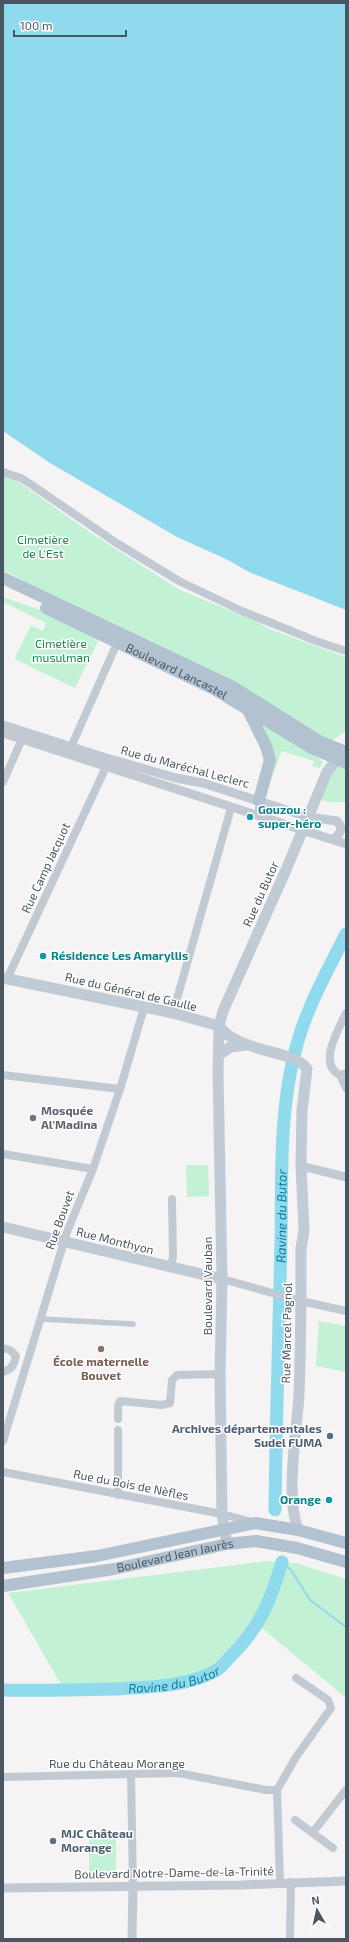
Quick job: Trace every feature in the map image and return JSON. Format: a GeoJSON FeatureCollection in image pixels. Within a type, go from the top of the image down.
{"type":"FeatureCollection","features":[{"type":"Feature","properties":{"kind":"main road","name":"Boulevard Lancastel"},"geometry":{"type":"LineString","coordinates":[[3,578],[233,687],[346,763]]}},
{"type":"Feature","properties":{"kind":"main road","name":"Boulevard Lancastel"},"geometry":{"type":"LineString","coordinates":[[3,587],[188,676],[316,744],[346,750]]}},
{"type":"Feature","properties":{"kind":"main road"},"geometry":{"type":"LineString","coordinates":[[247,708],[266,746],[270,760],[259,800]]}},
{"type":"Feature","properties":{"kind":"main road","name":"Rue du Butor"},"geometry":{"type":"LineString","coordinates":[[219,1026],[223,1011],[303,829],[326,772],[336,757],[346,750]]}},
{"type":"Feature","properties":{"kind":"main road","name":"Rue du Général de Gaulle"},"geometry":{"type":"LineString","coordinates":[[5,978],[173,1013],[219,1026],[223,1032],[246,1045],[280,1055],[304,1065]]}},
{"type":"Feature","properties":{"kind":"main road","name":"Boulevard Vauban"},"geometry":{"type":"LineString","coordinates":[[219,1026],[222,1279],[220,1374],[222,1514],[227,1544]]}},
{"type":"Feature","properties":{"kind":"main road","name":"Rue du Général de Gaulle"},"geometry":{"type":"LineString","coordinates":[[219,1055],[230,1047],[246,1045]]}},
{"type":"Feature","properties":{"kind":"main road","name":"Rue Marcel Pagnol"},"geometry":{"type":"LineString","coordinates":[[298,1530],[293,1516],[294,1454],[299,1396],[298,1300],[301,1248],[304,1231],[301,1178],[302,1110],[308,1075],[304,1065]]}},
{"type":"Feature","properties":{"kind":"main road","name":"Rue Monthyon"},"geometry":{"type":"LineString","coordinates":[[3,1227],[222,1279]]}},
{"type":"Feature","properties":{"kind":"main road","name":"Boulevard Jean Jaurès"},"geometry":{"type":"LineString","coordinates":[[3,1568],[97,1556],[255,1523],[298,1530],[346,1543]]}},
{"type":"Feature","properties":{"kind":"main road"},"geometry":{"type":"LineString","coordinates":[[256,1542],[267,1537],[292,1539],[295,1538],[298,1530]]}},
{"type":"Feature","properties":{"kind":"main road","name":"Boulevard Jean Jaurès"},"geometry":{"type":"LineString","coordinates":[[3,1586],[114,1569],[227,1544],[256,1542],[292,1547],[346,1562]]}},
{"type":"Feature","properties":{"kind":"street"},"geometry":{"type":"LineString","coordinates":[[3,472],[21,478],[115,542],[179,582],[242,611],[316,641],[346,651]]}},
{"type":"Feature","properties":{"kind":"street"},"geometry":{"type":"LineString","coordinates":[[71,747],[114,650]]}},
{"type":"Feature","properties":{"kind":"street","name":"Rue du Maréchal Leclerc"},"geometry":{"type":"LineString","coordinates":[[3,725],[176,778],[202,783],[259,800],[308,817],[336,821],[340,824],[339,835],[337,838],[331,839]]}},
{"type":"Feature","properties":{"kind":"street","name":"Rue du Maréchal Leclerc"},"geometry":{"type":"LineString","coordinates":[[3,733],[346,844]]}},
{"type":"Feature","properties":{"kind":"street"},"geometry":{"type":"LineString","coordinates":[[3,782],[22,739]]}},
{"type":"Feature","properties":{"kind":"street","name":"Rue Camp Jacquot"},"geometry":{"type":"LineString","coordinates":[[5,978],[106,767]]}},
{"type":"Feature","properties":{"kind":"street"},"geometry":{"type":"LineString","coordinates":[[259,800],[259,816]]}},
{"type":"Feature","properties":{"kind":"street"},"geometry":{"type":"LineString","coordinates":[[173,1013],[231,808]]}},
{"type":"Feature","properties":{"kind":"street","name":"Rue Bouvet"},"geometry":{"type":"LineString","coordinates":[[3,1441],[64,1242],[93,1169],[120,1089],[144,1008]]}},
{"type":"Feature","properties":{"kind":"street"},"geometry":{"type":"LineString","coordinates":[[346,1013],[329,1052],[333,1069],[343,1074],[346,1088]]}},
{"type":"Feature","properties":{"kind":"street"},"geometry":{"type":"LineString","coordinates":[[3,1075],[120,1089]]}},
{"type":"Feature","properties":{"kind":"street"},"geometry":{"type":"LineString","coordinates":[[3,1154],[93,1169]]}},
{"type":"Feature","properties":{"kind":"street"},"geometry":{"type":"LineString","coordinates":[[301,1166],[346,1177]]}},
{"type":"Feature","properties":{"kind":"street"},"geometry":{"type":"LineString","coordinates":[[301,1178],[320,1171]]}},
{"type":"Feature","properties":{"kind":"street"},"geometry":{"type":"LineString","coordinates":[[171,1268],[173,1256],[172,1199]]}},
{"type":"Feature","properties":{"kind":"street"},"geometry":{"type":"LineString","coordinates":[[222,1279],[298,1300],[346,1311]]}},
{"type":"Feature","properties":{"kind":"street"},"geometry":{"type":"LineString","coordinates":[[41,1319],[133,1324]]}},
{"type":"Feature","properties":{"kind":"street"},"geometry":{"type":"LineString","coordinates":[[3,1348],[10,1350],[16,1356],[14,1364],[10,1369],[3,1372]]}},
{"type":"Feature","properties":{"kind":"street"},"geometry":{"type":"LineString","coordinates":[[118,1419],[118,1406],[120,1401],[162,1405],[170,1403],[172,1380],[177,1375],[220,1374]]}},
{"type":"Feature","properties":{"kind":"street"},"geometry":{"type":"LineString","coordinates":[[118,1430],[118,1495]]}},
{"type":"Feature","properties":{"kind":"street","name":"Rue du Bois de Nèfles"},"geometry":{"type":"LineString","coordinates":[[3,1472],[222,1514],[255,1523]]}},
{"type":"Feature","properties":{"kind":"street"},"geometry":{"type":"LineString","coordinates":[[280,1883],[277,1790],[296,1757],[331,1708],[328,1700],[296,1678]]}},
{"type":"Feature","properties":{"kind":"street","name":"Rue du Château Morange"},"geometry":{"type":"LineString","coordinates":[[4,1777],[178,1773],[266,1790],[277,1790]]}},
{"type":"Feature","properties":{"kind":"street"},"geometry":{"type":"LineString","coordinates":[[131,1774],[133,1886],[132,1939]]}},
{"type":"Feature","properties":{"kind":"street"},"geometry":{"type":"LineString","coordinates":[[313,1832],[346,1790]]}},
{"type":"Feature","properties":{"kind":"street"},"geometry":{"type":"LineString","coordinates":[[295,1820],[333,1848]]}},
{"type":"Feature","properties":{"kind":"street","name":"Boulevard Notre-Dame-de-la-Trinité"},"geometry":{"type":"LineString","coordinates":[[3,1888],[346,1881]]}},
{"type":"Feature","properties":{"kind":"street"},"geometry":{"type":"LineString","coordinates":[[290,1939],[291,1882]]}},
{"type":"Feature","properties":{"kind":"green space","name":"Cimetière de L'Est"},"geometry":{"type":"Polygon","coordinates":[[[3,476],[13,478],[91,533],[180,590],[256,621],[269,629],[346,657],[346,731],[330,742],[3,570],[3,476]]]}},
{"type":"Feature","properties":{"kind":"green space","name":"Cimetière musulman"},"geometry":{"type":"Polygon","coordinates":[[[3,597],[43,611],[99,639],[75,688],[16,660],[15,657],[31,625],[43,631],[46,623],[3,602],[3,597]]]}},
{"type":"Feature","properties":{"kind":"green space"},"geometry":{"type":"Polygon","coordinates":[[[257,717],[310,751],[323,762],[320,768],[312,766],[314,761],[282,751],[268,787],[274,768],[257,717]]]}},
{"type":"Feature","properties":{"kind":"green space"},"geometry":{"type":"Polygon","coordinates":[[[337,764],[346,768],[346,802],[330,802],[321,800],[322,794],[337,764]]]}},
{"type":"Feature","properties":{"kind":"green space"},"geometry":{"type":"Polygon","coordinates":[[[186,1165],[208,1165],[209,1196],[187,1197],[186,1165]]]}},
{"type":"Feature","properties":{"kind":"green space"},"geometry":{"type":"Polygon","coordinates":[[[319,1321],[346,1326],[346,1372],[316,1366],[319,1321]]]}},
{"type":"Feature","properties":{"kind":"green space"},"geometry":{"type":"Polygon","coordinates":[[[268,1561],[296,1563],[346,1579],[346,1698],[257,1624],[239,1648],[223,1665],[203,1676],[185,1681],[144,1688],[65,1691],[8,1593],[268,1561]]]}},
{"type":"Feature","properties":{"kind":"green space"},"geometry":{"type":"Polygon","coordinates":[[[89,1833],[116,1833],[116,1876],[89,1876],[89,1833]]]}},
{"type":"Feature","properties":{"kind":"water"},"geometry":{"type":"Polygon","coordinates":[[[3,3],[346,3],[346,610],[249,572],[228,560],[177,537],[50,463],[3,431],[3,3]]]}},
{"type":"Feature","properties":{"kind":"waterway","name":"Ravine du Butor"},"geometry":{"type":"LineString","coordinates":[[275,1510],[282,1146],[286,1099],[299,1036],[317,992],[346,934]]}},
{"type":"Feature","properties":{"kind":"waterway"},"geometry":{"type":"LineString","coordinates":[[282,1562],[291,1570],[310,1600],[346,1627]]}},
{"type":"Feature","properties":{"kind":"waterway","name":"Ravine du Butor"},"geometry":{"type":"LineString","coordinates":[[3,1690],[141,1688],[181,1683],[206,1676],[222,1666],[249,1636],[263,1613],[282,1562]]}},
{"type":"Feature","properties":{"kind":"place","name":"Gouzou : super-héro"},"geometry":{"type":"Point","coordinates":[250,817]}},
{"type":"Feature","properties":{"kind":"place","name":"Résidence Les Amaryllis"},"geometry":{"type":"Point","coordinates":[43,956]}},
{"type":"Feature","properties":{"kind":"place","name":"Mosquée Al'Madina"},"geometry":{"type":"Point","coordinates":[33,1118]}},
{"type":"Feature","properties":{"kind":"place","name":"École maternelle Bouvet"},"geometry":{"type":"Point","coordinates":[101,1349]}},
{"type":"Feature","properties":{"kind":"place","name":"Archives départementales Sudel FUMA"},"geometry":{"type":"Point","coordinates":[330,1436]}},
{"type":"Feature","properties":{"kind":"place","name":"Orange"},"geometry":{"type":"Point","coordinates":[329,1500]}},
{"type":"Feature","properties":{"kind":"place","name":"MJC Château Morange"},"geometry":{"type":"Point","coordinates":[53,1841]}}]}
